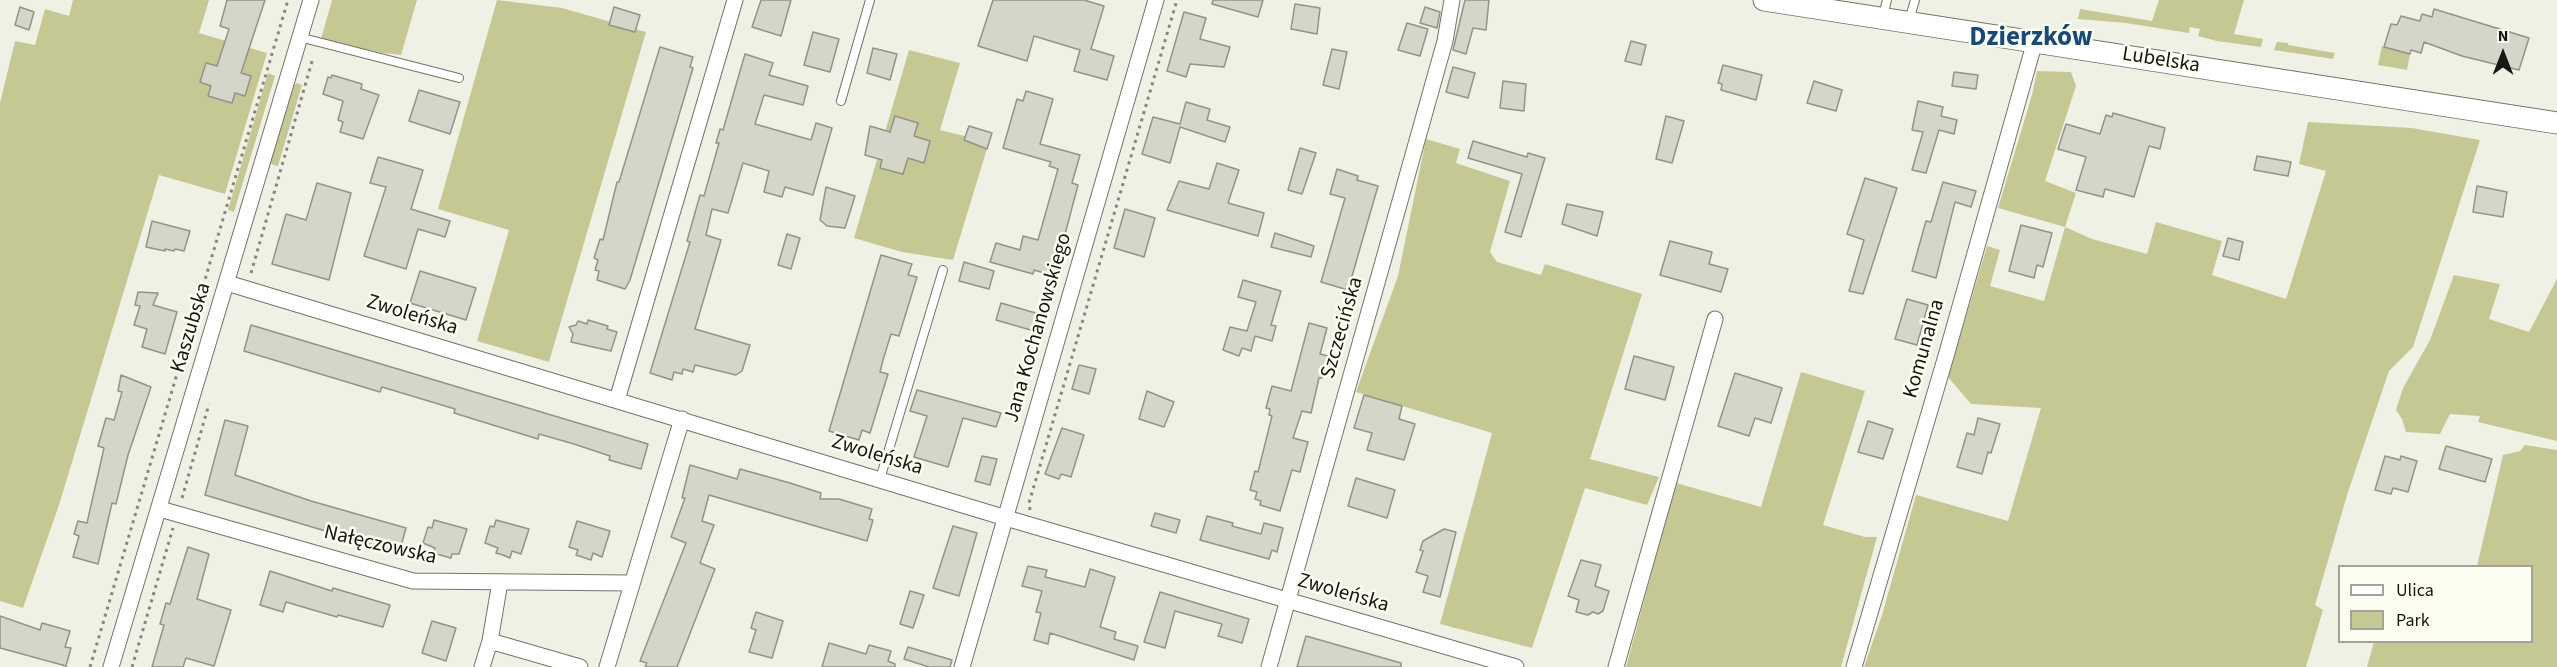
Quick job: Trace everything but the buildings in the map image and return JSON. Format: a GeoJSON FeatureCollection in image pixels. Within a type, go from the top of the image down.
{"type":"FeatureCollection","features":[{"type":"Feature","properties":{"kind":"main road","name":"Lubelska"},"geometry":{"type":"LineString","coordinates":[[1764,0],[1885,9],[1909,22],[2557,123]]}},
{"type":"Feature","properties":{"kind":"street","name":"Kaszubska"},"geometry":{"type":"LineString","coordinates":[[111,667],[311,0]]}},
{"type":"Feature","properties":{"kind":"street"},"geometry":{"type":"LineString","coordinates":[[617,400],[735,0]]}},
{"type":"Feature","properties":{"kind":"street","name":"Jana Kochanowskiego"},"geometry":{"type":"LineString","coordinates":[[962,667],[1156,0]]}},
{"type":"Feature","properties":{"kind":"street","name":"Szczecińska"},"geometry":{"type":"LineString","coordinates":[[1269,667],[1445,41],[1452,0]]}},
{"type":"Feature","properties":{"kind":"street","name":"Komunalna"},"geometry":{"type":"LineString","coordinates":[[1854,667],[1946,356],[2035,41]]}},
{"type":"Feature","properties":{"kind":"street","name":"Zwoleńska"},"geometry":{"type":"LineString","coordinates":[[227,283],[1006,518],[1516,667]]}},
{"type":"Feature","properties":{"kind":"street"},"geometry":{"type":"LineString","coordinates":[[1616,667],[1715,319]]}},
{"type":"Feature","properties":{"kind":"street"},"geometry":{"type":"LineString","coordinates":[[607,667],[682,419]]}},
{"type":"Feature","properties":{"kind":"street","name":"Nałęczowska"},"geometry":{"type":"LineString","coordinates":[[160,509],[413,581],[632,583]]}},
{"type":"Feature","properties":{"kind":"street"},"geometry":{"type":"LineString","coordinates":[[482,667],[490,641],[500,582]]}},
{"type":"Feature","properties":{"kind":"street"},"geometry":{"type":"LineString","coordinates":[[490,641],[580,667]]}},
{"type":"Feature","properties":{"kind":"lane"},"geometry":{"type":"LineString","coordinates":[[841,101],[870,0]]}},
{"type":"Feature","properties":{"kind":"lane"},"geometry":{"type":"LineString","coordinates":[[1909,22],[1915,0]]}},
{"type":"Feature","properties":{"kind":"lane"},"geometry":{"type":"LineString","coordinates":[[299,37],[459,78]]}},
{"type":"Feature","properties":{"kind":"lane"},"geometry":{"type":"LineString","coordinates":[[880,479],[943,270]]}},
{"type":"Feature","properties":{"kind":"path"},"geometry":{"type":"LineString","coordinates":[[90,667],[288,0]]}},
{"type":"Feature","properties":{"kind":"path"},"geometry":{"type":"LineString","coordinates":[[1034,513],[1029,508],[1029,503],[1177,0]]}},
{"type":"Feature","properties":{"kind":"path"},"geometry":{"type":"LineString","coordinates":[[253,277],[250,273],[317,42]]}},
{"type":"Feature","properties":{"kind":"path"},"geometry":{"type":"LineString","coordinates":[[132,667],[212,394]]}},
{"type":"Feature","properties":{"kind":"green space"},"geometry":{"type":"Polygon","coordinates":[[[73,0],[209,0],[199,33],[267,53],[225,194],[159,175],[59,505],[23,608],[0,601],[0,103],[15,41],[35,45],[45,9],[69,16],[73,0]]]}},
{"type":"Feature","properties":{"kind":"green space"},"geometry":{"type":"Polygon","coordinates":[[[332,0],[417,0],[401,55],[321,39],[332,0]]]}},
{"type":"Feature","properties":{"kind":"green space"},"geometry":{"type":"Polygon","coordinates":[[[497,0],[562,8],[646,32],[549,362],[477,341],[509,230],[438,209],[497,0]]]}},
{"type":"Feature","properties":{"kind":"green space"},"geometry":{"type":"Polygon","coordinates":[[[2159,0],[2244,0],[2234,34],[2263,39],[2261,47],[2198,36],[2200,29],[2190,27],[2189,33],[2126,23],[2078,19],[2080,9],[2152,21],[2159,0]]]}},
{"type":"Feature","properties":{"kind":"green space"},"geometry":{"type":"Polygon","coordinates":[[[2277,42],[2335,53],[2333,59],[2274,50],[2277,42]]]}},
{"type":"Feature","properties":{"kind":"green space"},"geometry":{"type":"Polygon","coordinates":[[[2382,46],[2410,54],[2407,70],[2378,65],[2382,46]]]}},
{"type":"Feature","properties":{"kind":"green space"},"geometry":{"type":"Polygon","coordinates":[[[909,50],[960,63],[940,130],[989,142],[953,260],[902,252],[854,238],[909,50]]]}},
{"type":"Feature","properties":{"kind":"green space"},"geometry":{"type":"Polygon","coordinates":[[[2037,71],[2071,72],[2076,86],[2045,181],[2076,193],[2065,227],[1998,208],[2037,71]]]}},
{"type":"Feature","properties":{"kind":"green space"},"geometry":{"type":"Polygon","coordinates":[[[268,73],[275,76],[234,212],[228,210],[268,73]]]}},
{"type":"Feature","properties":{"kind":"green space"},"geometry":{"type":"Polygon","coordinates":[[[297,83],[302,85],[278,166],[273,165],[270,162],[294,85],[297,83]]]}},
{"type":"Feature","properties":{"kind":"green space"},"geometry":{"type":"Polygon","coordinates":[[[2308,122],[2412,128],[2480,140],[2413,347],[2389,371],[2348,492],[2315,605],[2323,610],[2306,667],[1864,667],[1882,615],[1916,495],[2008,521],[2041,408],[1971,404],[1948,377],[1987,246],[2000,250],[1990,286],[2044,301],[2065,227],[2092,239],[2147,254],[2156,222],[2222,241],[2212,275],[2286,299],[2326,171],[2299,164],[2308,122]]]}},
{"type":"Feature","properties":{"kind":"green space"},"geometry":{"type":"Polygon","coordinates":[[[1426,139],[1460,149],[1456,163],[1510,181],[1490,252],[1497,262],[1541,275],[1545,264],[1642,294],[1590,459],[1659,477],[1647,505],[1585,488],[1532,648],[1440,624],[1492,433],[1356,392],[1398,276],[1426,139]]]}},
{"type":"Feature","properties":{"kind":"green space"},"geometry":{"type":"Polygon","coordinates":[[[2454,275],[2500,284],[2489,319],[2529,332],[2557,279],[2557,441],[2478,422],[2480,416],[2450,414],[2440,434],[2406,432],[2396,410],[2403,388],[2430,340],[2454,275]]]}},
{"type":"Feature","properties":{"kind":"green space"},"geometry":{"type":"Polygon","coordinates":[[[1801,372],[1865,391],[1823,525],[1865,537],[1877,537],[1841,667],[1626,667],[1676,483],[1761,507],[1801,372]]]}},
{"type":"Feature","properties":{"kind":"green space"},"geometry":{"type":"Polygon","coordinates":[[[2525,445],[2557,450],[2557,667],[2367,667],[2374,643],[2533,643],[2533,565],[2477,565],[2503,455],[2520,451],[2525,445]]]}},
{"type":"Feature","properties":{"kind":"district","name":"Dzierzków"},"geometry":{"type":"Point","coordinates":[2031,39]}}]}
